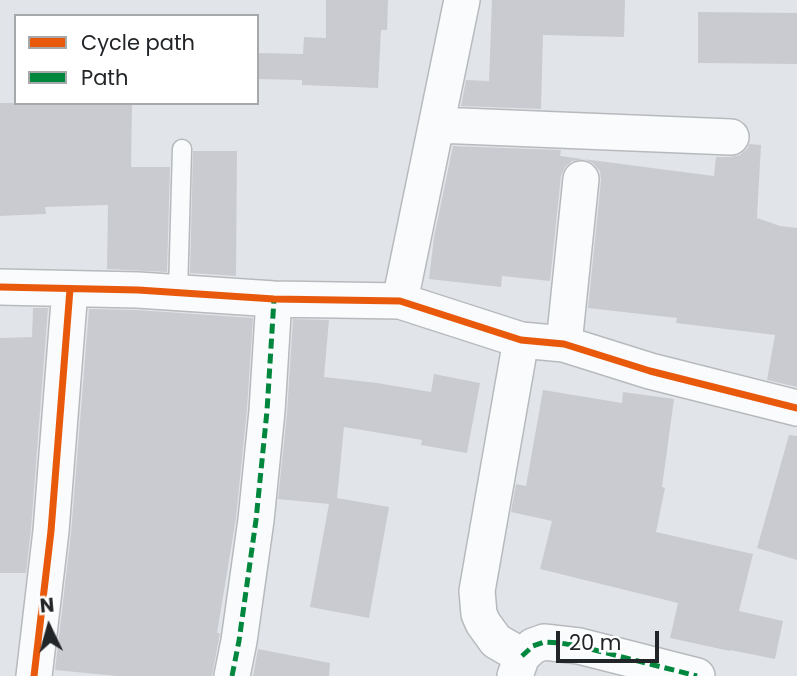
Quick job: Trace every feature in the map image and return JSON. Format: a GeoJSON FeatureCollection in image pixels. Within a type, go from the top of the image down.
{"type":"FeatureCollection","features":[{"type":"Feature","properties":{"kind":"street"},"geometry":{"type":"LineString","coordinates":[[400,301],[462,0]]}},
{"type":"Feature","properties":{"kind":"street"},"geometry":{"type":"LineString","coordinates":[[437,125],[731,136]]}},
{"type":"Feature","properties":{"kind":"street"},"geometry":{"type":"LineString","coordinates":[[564,344],[581,179]]}},
{"type":"Feature","properties":{"kind":"street"},"geometry":{"type":"LineString","coordinates":[[0,287],[178,292],[274,299],[400,301],[521,340],[564,344],[650,371],[797,408]]}},
{"type":"Feature","properties":{"kind":"street"},"geometry":{"type":"LineString","coordinates":[[34,676],[51,531],[70,289]]}},
{"type":"Feature","properties":{"kind":"street"},"geometry":{"type":"LineString","coordinates":[[232,676],[256,520],[267,411],[274,299]]}},
{"type":"Feature","properties":{"kind":"street"},"geometry":{"type":"LineString","coordinates":[[521,340],[477,591],[479,614],[483,623],[519,666],[533,646],[544,642],[579,646],[697,676]]}},
{"type":"Feature","properties":{"kind":"lane"},"geometry":{"type":"LineString","coordinates":[[178,292],[181,149]]}},
{"type":"Feature","properties":{"kind":"building"},"geometry":{"type":"Polygon","coordinates":[[[326,0],[388,0],[387,30],[381,30],[378,88],[302,85],[302,80],[259,79],[259,53],[303,54],[304,37],[326,38],[326,0]]]}},
{"type":"Feature","properties":{"kind":"building"},"geometry":{"type":"Polygon","coordinates":[[[492,0],[625,0],[624,37],[543,35],[541,109],[461,106],[466,80],[489,81],[492,0]]]}},
{"type":"Feature","properties":{"kind":"building"},"geometry":{"type":"Polygon","coordinates":[[[698,12],[797,13],[797,64],[698,63],[698,12]]]}},
{"type":"Feature","properties":{"kind":"building"},"geometry":{"type":"Polygon","coordinates":[[[0,103],[132,105],[131,167],[170,167],[167,272],[107,269],[108,205],[45,207],[46,214],[0,216],[0,103]]]}},
{"type":"Feature","properties":{"kind":"building"},"geometry":{"type":"Polygon","coordinates":[[[749,144],[761,145],[757,218],[780,226],[797,228],[797,387],[767,380],[775,335],[676,323],[677,318],[588,308],[601,180],[600,171],[593,163],[584,159],[714,176],[716,157],[740,155],[749,144]]]}},
{"type":"Feature","properties":{"kind":"building"},"geometry":{"type":"Polygon","coordinates":[[[453,146],[561,150],[560,156],[584,159],[572,161],[561,176],[550,281],[502,276],[501,287],[429,279],[434,237],[453,146]]]}},
{"type":"Feature","properties":{"kind":"building"},"geometry":{"type":"Polygon","coordinates":[[[193,151],[237,151],[236,276],[190,273],[193,151]]]}},
{"type":"Feature","properties":{"kind":"building"},"geometry":{"type":"Polygon","coordinates":[[[33,308],[48,308],[26,573],[0,573],[0,338],[32,337],[33,308]]]}},
{"type":"Feature","properties":{"kind":"building"},"geometry":{"type":"Polygon","coordinates":[[[89,309],[253,318],[236,518],[212,676],[117,676],[55,670],[71,533],[89,309]]]}},
{"type":"Feature","properties":{"kind":"building"},"geometry":{"type":"Polygon","coordinates":[[[293,319],[329,320],[324,377],[431,392],[434,374],[480,383],[467,453],[421,445],[422,440],[344,427],[337,498],[389,507],[369,618],[310,607],[329,504],[278,499],[293,319]]]}},
{"type":"Feature","properties":{"kind":"building"},"geometry":{"type":"Polygon","coordinates":[[[543,390],[622,403],[623,392],[674,399],[662,487],[665,488],[656,532],[753,554],[739,611],[783,621],[775,659],[670,638],[678,603],[540,569],[552,521],[511,512],[516,484],[526,486],[543,390]]]}},
{"type":"Feature","properties":{"kind":"building"},"geometry":{"type":"Polygon","coordinates":[[[789,435],[797,436],[797,560],[757,548],[789,435]]]}},
{"type":"Feature","properties":{"kind":"building"},"geometry":{"type":"Polygon","coordinates":[[[258,649],[330,663],[329,676],[253,676],[258,649]]]}},
{"type":"Feature","properties":{"kind":"marked path"},"geometry":{"type":"LineString","coordinates":[[232,676],[256,520],[267,411],[274,299]]}},
{"type":"Feature","properties":{"kind":"marked path"},"geometry":{"type":"LineString","coordinates":[[522,656],[533,646],[544,642],[560,643],[697,676]]}},
{"type":"Feature","properties":{"kind":"cycle path"},"geometry":{"type":"LineString","coordinates":[[0,287],[138,290],[274,299],[400,301],[521,340],[564,344],[650,371],[797,408]]}},
{"type":"Feature","properties":{"kind":"cycle path"},"geometry":{"type":"LineString","coordinates":[[34,676],[51,531],[70,289]]}}]}
